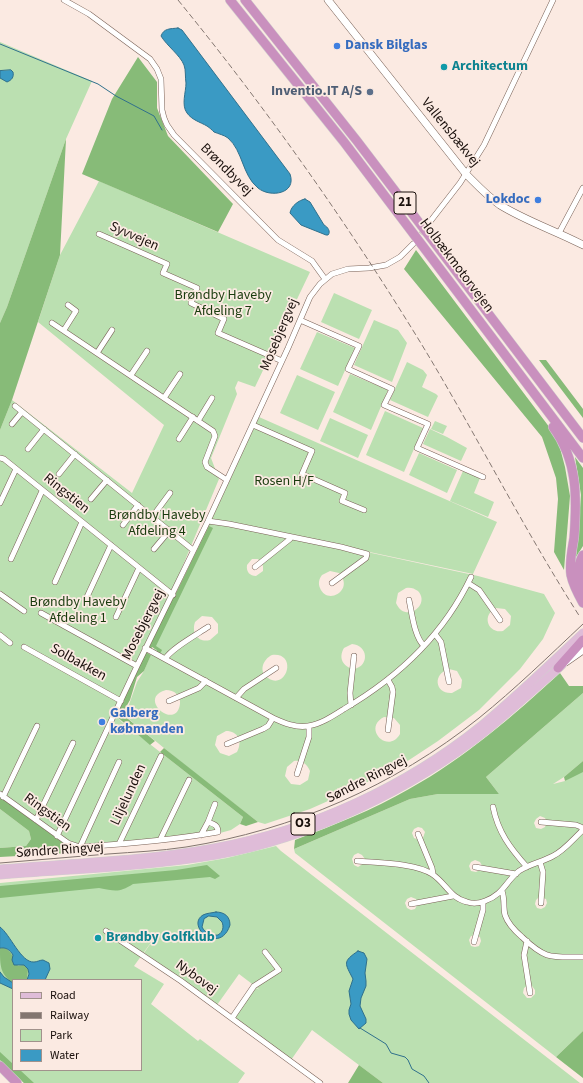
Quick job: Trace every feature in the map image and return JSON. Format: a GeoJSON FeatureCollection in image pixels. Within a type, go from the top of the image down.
{"type":"FeatureCollection","features":[{"type":"Feature","properties":{"kind":"highway","name":"Holbækmotorvejen"},"geometry":{"type":"LineString","coordinates":[[230,0],[344,142],[583,458]]}},
{"type":"Feature","properties":{"kind":"highway","name":"Holbækmotorvejen"},"geometry":{"type":"LineString","coordinates":[[245,0],[357,140],[583,438]]}},
{"type":"Feature","properties":{"kind":"highway"},"geometry":{"type":"LineString","coordinates":[[523,378],[532,398],[557,431],[570,458],[576,484],[576,511],[571,567],[583,599]]}},
{"type":"Feature","properties":{"kind":"highway"},"geometry":{"type":"LineString","coordinates":[[561,409],[583,432]]}},
{"type":"Feature","properties":{"kind":"highway"},"geometry":{"type":"LineString","coordinates":[[583,555],[579,564],[578,573],[579,589],[583,603]]}},
{"type":"Feature","properties":{"kind":"highway"},"geometry":{"type":"LineString","coordinates":[[558,668],[583,640]]}},
{"type":"Feature","properties":{"kind":"highway"},"geometry":{"type":"LineString","coordinates":[[0,1066],[17,1083]]}},
{"type":"Feature","properties":{"kind":"highway"},"geometry":{"type":"LineString","coordinates":[[0,1074],[10,1083]]}},
{"type":"Feature","properties":{"kind":"main road","name":"Søndre Ringvej"},"geometry":{"type":"LineString","coordinates":[[0,869],[164,856],[214,848],[272,834],[314,820],[386,788],[434,760],[503,707],[583,633]]}},
{"type":"Feature","properties":{"kind":"main road","name":"Søndre Ringvej"},"geometry":{"type":"LineString","coordinates":[[0,875],[165,862],[217,855],[265,843],[318,825],[375,800],[434,767],[486,731],[583,645]]}},
{"type":"Feature","properties":{"kind":"street","name":"Brøndbyvej"},"geometry":{"type":"LineString","coordinates":[[64,0],[89,14],[150,58],[161,79],[162,110],[164,118],[174,135],[273,235],[285,245],[312,261],[324,280]]}},
{"type":"Feature","properties":{"kind":"street","name":"Vallensbækvej"},"geometry":{"type":"LineString","coordinates":[[328,0],[466,174],[483,191],[501,205],[518,215],[583,245]]}},
{"type":"Feature","properties":{"kind":"street"},"geometry":{"type":"LineString","coordinates":[[429,223],[466,174],[484,145],[553,0]]}},
{"type":"Feature","properties":{"kind":"street"},"geometry":{"type":"LineString","coordinates":[[559,233],[583,188]]}},
{"type":"Feature","properties":{"kind":"street","name":"Syvvejen"},"geometry":{"type":"LineString","coordinates":[[99,234],[166,264],[163,273],[197,288],[191,303],[224,319],[218,333],[282,361]]}},
{"type":"Feature","properties":{"kind":"street"},"geometry":{"type":"LineString","coordinates":[[324,280],[332,274],[348,269],[369,268],[386,265],[400,257],[413,244]]}},
{"type":"Feature","properties":{"kind":"street","name":"Mosebjergvej"},"geometry":{"type":"LineString","coordinates":[[57,836],[145,648],[173,595],[253,425],[310,297],[314,290],[324,280]]}},
{"type":"Feature","properties":{"kind":"street"},"geometry":{"type":"LineString","coordinates":[[64,330],[76,311],[68,305]]}},
{"type":"Feature","properties":{"kind":"street"},"geometry":{"type":"LineString","coordinates":[[300,320],[359,346],[348,369],[392,389],[384,405],[428,424],[417,448],[483,477]]}},
{"type":"Feature","properties":{"kind":"street"},"geometry":{"type":"LineString","coordinates":[[52,323],[213,431],[215,434],[205,462],[207,466],[227,480]]}},
{"type":"Feature","properties":{"kind":"street"},"geometry":{"type":"LineString","coordinates":[[97,353],[112,330]]}},
{"type":"Feature","properties":{"kind":"street"},"geometry":{"type":"LineString","coordinates":[[131,375],[147,351]]}},
{"type":"Feature","properties":{"kind":"street"},"geometry":{"type":"LineString","coordinates":[[164,398],[180,374]]}},
{"type":"Feature","properties":{"kind":"street"},"geometry":{"type":"LineString","coordinates":[[198,421],[212,398]]}},
{"type":"Feature","properties":{"kind":"street"},"geometry":{"type":"LineString","coordinates":[[15,406],[153,516],[193,550]]}},
{"type":"Feature","properties":{"kind":"street"},"geometry":{"type":"LineString","coordinates":[[12,424],[22,412]]}},
{"type":"Feature","properties":{"kind":"street"},"geometry":{"type":"LineString","coordinates":[[179,439],[193,417]]}},
{"type":"Feature","properties":{"kind":"street"},"geometry":{"type":"LineString","coordinates":[[253,425],[312,451],[302,474],[345,493],[342,501],[364,510]]}},
{"type":"Feature","properties":{"kind":"street"},"geometry":{"type":"LineString","coordinates":[[28,448],[44,429]]}},
{"type":"Feature","properties":{"kind":"street"},"geometry":{"type":"LineString","coordinates":[[59,474],[75,454]]}},
{"type":"Feature","properties":{"kind":"street","name":"Ringstien"},"geometry":{"type":"LineString","coordinates":[[0,458],[4,459],[173,595]]}},
{"type":"Feature","properties":{"kind":"street"},"geometry":{"type":"LineString","coordinates":[[0,503],[16,469]]}},
{"type":"Feature","properties":{"kind":"street"},"geometry":{"type":"LineString","coordinates":[[91,499],[107,480]]}},
{"type":"Feature","properties":{"kind":"street"},"geometry":{"type":"LineString","coordinates":[[11,559],[42,490]]}},
{"type":"Feature","properties":{"kind":"street"},"geometry":{"type":"LineString","coordinates":[[153,516],[170,493]]}},
{"type":"Feature","properties":{"kind":"street"},"geometry":{"type":"LineString","coordinates":[[123,525],[138,505]]}},
{"type":"Feature","properties":{"kind":"street"},"geometry":{"type":"LineString","coordinates":[[208,520],[341,547],[367,554],[366,558],[332,583]]}},
{"type":"Feature","properties":{"kind":"street"},"geometry":{"type":"LineString","coordinates":[[55,582],[82,522]]}},
{"type":"Feature","properties":{"kind":"street"},"geometry":{"type":"LineString","coordinates":[[154,549],[170,530]]}},
{"type":"Feature","properties":{"kind":"street"},"geometry":{"type":"LineString","coordinates":[[255,567],[289,541],[291,537]]}},
{"type":"Feature","properties":{"kind":"street"},"geometry":{"type":"LineString","coordinates":[[86,599],[111,545]]}},
{"type":"Feature","properties":{"kind":"street"},"geometry":{"type":"LineString","coordinates":[[116,617],[139,568]]}},
{"type":"Feature","properties":{"kind":"street"},"geometry":{"type":"LineString","coordinates":[[145,648],[273,718],[286,724],[309,726],[328,719],[352,705],[388,680],[435,634],[446,619],[471,577]]}},
{"type":"Feature","properties":{"kind":"street"},"geometry":{"type":"LineString","coordinates":[[468,583],[479,590],[500,620]]}},
{"type":"Feature","properties":{"kind":"street"},"geometry":{"type":"LineString","coordinates":[[0,594],[24,612]]}},
{"type":"Feature","properties":{"kind":"street"},"geometry":{"type":"LineString","coordinates":[[409,600],[418,636],[420,642],[424,646]]}},
{"type":"Feature","properties":{"kind":"street"},"geometry":{"type":"LineString","coordinates":[[41,614],[137,666]]}},
{"type":"Feature","properties":{"kind":"street"},"geometry":{"type":"LineString","coordinates":[[165,658],[208,627]]}},
{"type":"Feature","properties":{"kind":"street"},"geometry":{"type":"LineString","coordinates":[[435,634],[441,642],[449,682]]}},
{"type":"Feature","properties":{"kind":"street"},"geometry":{"type":"LineString","coordinates":[[0,635],[10,643]]}},
{"type":"Feature","properties":{"kind":"street","name":"Solbakken"},"geometry":{"type":"LineString","coordinates":[[24,647],[121,701]]}},
{"type":"Feature","properties":{"kind":"street"},"geometry":{"type":"LineString","coordinates":[[558,668],[583,650]]}},
{"type":"Feature","properties":{"kind":"street"},"geometry":{"type":"LineString","coordinates":[[352,705],[350,693],[354,656]]}},
{"type":"Feature","properties":{"kind":"street"},"geometry":{"type":"LineString","coordinates":[[236,698],[244,689],[276,668]]}},
{"type":"Feature","properties":{"kind":"street"},"geometry":{"type":"LineString","coordinates":[[388,680],[393,692],[388,730]]}},
{"type":"Feature","properties":{"kind":"street"},"geometry":{"type":"LineString","coordinates":[[169,701],[199,688],[206,681]]}},
{"type":"Feature","properties":{"kind":"street"},"geometry":{"type":"LineString","coordinates":[[227,744],[263,729],[268,726],[273,718]]}},
{"type":"Feature","properties":{"kind":"street"},"geometry":{"type":"LineString","coordinates":[[2,795],[37,726]]}},
{"type":"Feature","properties":{"kind":"street"},"geometry":{"type":"LineString","coordinates":[[297,774],[309,737],[309,726]]}},
{"type":"Feature","properties":{"kind":"street"},"geometry":{"type":"LineString","coordinates":[[36,820],[73,743]]}},
{"type":"Feature","properties":{"kind":"street","name":"Liljelunden"},"geometry":{"type":"LineString","coordinates":[[119,844],[139,805],[161,756]]}},
{"type":"Feature","properties":{"kind":"street"},"geometry":{"type":"LineString","coordinates":[[80,847],[119,762]]}},
{"type":"Feature","properties":{"kind":"street"},"geometry":{"type":"LineString","coordinates":[[160,840],[189,780]]}},
{"type":"Feature","properties":{"kind":"street","name":"Ringstien"},"geometry":{"type":"LineString","coordinates":[[2,795],[57,836],[68,843],[80,847],[160,840],[218,832],[216,825],[208,822]]}},
{"type":"Feature","properties":{"kind":"street"},"geometry":{"type":"LineString","coordinates":[[201,835],[215,804]]}},
{"type":"Feature","properties":{"kind":"street"},"geometry":{"type":"LineString","coordinates":[[493,807],[496,821],[502,834],[509,846],[527,867]]}},
{"type":"Feature","properties":{"kind":"street"},"geometry":{"type":"LineString","coordinates":[[357,861],[417,868],[433,874],[441,881],[453,896],[468,903],[474,904],[492,898],[502,891],[516,874],[527,867],[553,856],[583,830],[581,827],[576,825],[541,822]]}},
{"type":"Feature","properties":{"kind":"street"},"geometry":{"type":"LineString","coordinates":[[418,834],[433,874]]}},
{"type":"Feature","properties":{"kind":"street"},"geometry":{"type":"LineString","coordinates":[[540,862],[543,872],[542,903]]}},
{"type":"Feature","properties":{"kind":"street"},"geometry":{"type":"LineString","coordinates":[[475,867],[516,874]]}},
{"type":"Feature","properties":{"kind":"street"},"geometry":{"type":"LineString","coordinates":[[502,891],[504,895],[505,914],[508,922],[539,952],[547,956],[583,957]]}},
{"type":"Feature","properties":{"kind":"street"},"geometry":{"type":"LineString","coordinates":[[411,904],[453,896]]}},
{"type":"Feature","properties":{"kind":"street"},"geometry":{"type":"LineString","coordinates":[[474,942],[483,910],[483,902]]}},
{"type":"Feature","properties":{"kind":"street","name":"Nybovej"},"geometry":{"type":"LineString","coordinates":[[106,931],[142,954],[320,1083]]}},
{"type":"Feature","properties":{"kind":"street"},"geometry":{"type":"LineString","coordinates":[[527,942],[524,949],[524,955],[530,993]]}},
{"type":"Feature","properties":{"kind":"street"},"geometry":{"type":"LineString","coordinates":[[232,1018],[254,986],[279,970],[265,952]]}},
{"type":"Feature","properties":{"kind":"green space"},"geometry":{"type":"Polygon","coordinates":[[[0,42],[92,81],[66,139],[0,323],[0,42]]]}},
{"type":"Feature","properties":{"kind":"green space"},"geometry":{"type":"Polygon","coordinates":[[[138,57],[157,82],[157,108],[168,136],[233,204],[218,232],[82,174],[112,99],[138,57]]]}},
{"type":"Feature","properties":{"kind":"green space"},"geometry":{"type":"Polygon","coordinates":[[[66,139],[60,255],[12,400],[0,430],[0,323],[66,139]]]}},
{"type":"Feature","properties":{"kind":"green space"},"geometry":{"type":"Polygon","coordinates":[[[99,181],[310,272],[255,387],[238,381],[235,388],[237,394],[211,458],[219,479],[173,589],[116,716],[243,817],[240,824],[231,830],[220,833],[163,841],[73,850],[0,797],[0,430],[12,400],[132,493],[164,425],[38,322],[60,255],[99,181]]]}},
{"type":"Feature","properties":{"kind":"green space"},"geometry":{"type":"Polygon","coordinates":[[[416,250],[553,432],[560,448],[570,496],[564,570],[554,552],[558,499],[556,478],[542,437],[404,269],[416,250]]]}},
{"type":"Feature","properties":{"kind":"green space"},"geometry":{"type":"Polygon","coordinates":[[[334,293],[372,310],[359,339],[321,322],[334,293]]]}},
{"type":"Feature","properties":{"kind":"green space"},"geometry":{"type":"Polygon","coordinates":[[[374,320],[398,330],[407,343],[392,382],[354,365],[374,320]]]}},
{"type":"Feature","properties":{"kind":"green space"},"geometry":{"type":"Polygon","coordinates":[[[317,332],[355,348],[338,386],[300,369],[317,332]]]}},
{"type":"Feature","properties":{"kind":"green space"},"geometry":{"type":"Polygon","coordinates":[[[539,360],[546,360],[583,409],[583,418],[539,360]]]}},
{"type":"Feature","properties":{"kind":"green space"},"geometry":{"type":"Polygon","coordinates":[[[407,362],[423,370],[427,375],[422,387],[438,396],[428,417],[390,400],[407,362]]]}},
{"type":"Feature","properties":{"kind":"green space"},"geometry":{"type":"Polygon","coordinates":[[[350,374],[388,390],[371,430],[333,412],[350,374]]]}},
{"type":"Feature","properties":{"kind":"green space"},"geometry":{"type":"Polygon","coordinates":[[[297,375],[335,392],[318,430],[280,413],[297,375]]]}},
{"type":"Feature","properties":{"kind":"green space"},"geometry":{"type":"Polygon","coordinates":[[[385,411],[423,428],[404,472],[366,455],[385,411]]]}},
{"type":"Feature","properties":{"kind":"green space","name":"Rosen H/F"},"geometry":{"type":"Polygon","coordinates":[[[259,417],[497,522],[473,574],[219,520],[478,576],[544,594],[555,613],[543,639],[520,669],[479,710],[438,741],[403,764],[346,793],[310,809],[265,824],[258,822],[192,771],[125,716],[137,682],[144,671],[212,513],[214,514],[259,417]],[[252,559],[247,565],[247,570],[250,574],[256,576],[263,571],[263,566],[258,559],[252,559]],[[330,571],[322,575],[319,581],[320,588],[323,593],[328,596],[338,594],[344,585],[343,579],[339,573],[330,571]],[[406,588],[398,593],[396,603],[400,609],[405,612],[410,612],[419,606],[421,596],[418,591],[412,588],[406,588]],[[496,608],[491,611],[488,623],[493,630],[503,631],[510,625],[511,616],[505,609],[496,608]],[[202,616],[195,622],[194,630],[199,639],[206,641],[210,640],[218,633],[218,624],[212,617],[202,616]],[[352,644],[344,648],[341,655],[344,664],[350,668],[354,669],[359,667],[365,660],[364,652],[357,645],[352,644]],[[272,655],[264,662],[262,669],[268,678],[275,681],[284,676],[287,670],[285,659],[280,656],[272,655]],[[449,669],[440,675],[438,679],[439,687],[446,692],[452,693],[461,688],[462,680],[457,671],[449,669]],[[169,690],[158,694],[155,700],[156,705],[160,710],[166,714],[172,715],[177,712],[180,704],[178,696],[169,690]],[[384,717],[378,722],[376,733],[379,738],[384,741],[389,742],[395,740],[400,734],[400,725],[394,718],[384,717]],[[226,731],[217,736],[215,745],[220,753],[229,756],[237,752],[240,744],[238,737],[234,733],[226,731]],[[294,761],[287,767],[285,776],[291,784],[300,785],[308,780],[310,771],[304,763],[294,761]]]}},
{"type":"Feature","properties":{"kind":"green space"},"geometry":{"type":"Polygon","coordinates":[[[330,418],[368,435],[358,458],[320,441],[330,418]]]}},
{"type":"Feature","properties":{"kind":"green space"},"geometry":{"type":"Polygon","coordinates":[[[435,421],[447,426],[443,434],[431,429],[435,421]]]}},
{"type":"Feature","properties":{"kind":"green space"},"geometry":{"type":"Polygon","coordinates":[[[430,429],[467,448],[461,461],[423,444],[430,429]]]}},
{"type":"Feature","properties":{"kind":"green space"},"geometry":{"type":"Polygon","coordinates":[[[419,453],[457,470],[447,493],[409,475],[419,453]]]}},
{"type":"Feature","properties":{"kind":"green space"},"geometry":{"type":"Polygon","coordinates":[[[575,457],[583,468],[583,546],[576,557],[581,495],[575,457]]]}},
{"type":"Feature","properties":{"kind":"green space"},"geometry":{"type":"Polygon","coordinates":[[[463,471],[480,478],[474,493],[494,502],[488,517],[450,501],[463,471]]]}},
{"type":"Feature","properties":{"kind":"green space"},"geometry":{"type":"Polygon","coordinates":[[[209,526],[213,528],[156,646],[162,650],[160,654],[156,653],[157,650],[152,647],[151,650],[148,648],[209,526]]]}},
{"type":"Feature","properties":{"kind":"green space"},"geometry":{"type":"Polygon","coordinates":[[[144,651],[151,655],[144,671],[137,677],[130,700],[122,714],[155,741],[150,745],[116,716],[144,651]]]}},
{"type":"Feature","properties":{"kind":"green space"},"geometry":{"type":"Polygon","coordinates":[[[560,673],[569,686],[583,686],[583,693],[486,777],[499,794],[438,794],[410,799],[294,849],[295,840],[339,823],[381,804],[430,777],[450,764],[488,736],[560,673]]]}},
{"type":"Feature","properties":{"kind":"green space"},"geometry":{"type":"Polygon","coordinates":[[[583,693],[583,761],[553,784],[565,781],[583,770],[583,1031],[556,1057],[295,853],[294,849],[410,799],[438,794],[499,794],[486,777],[583,693]],[[540,816],[534,823],[536,828],[541,829],[545,827],[547,822],[545,818],[540,816]],[[418,827],[414,829],[412,833],[414,838],[419,840],[423,838],[425,832],[422,828],[418,827]],[[358,853],[354,855],[352,859],[354,865],[358,867],[364,863],[365,859],[358,853]],[[475,860],[471,862],[469,866],[471,871],[476,872],[480,870],[482,866],[480,862],[475,860]],[[411,897],[407,899],[405,903],[407,908],[411,910],[415,909],[418,903],[416,899],[411,897]],[[539,897],[535,904],[537,908],[541,909],[545,907],[547,903],[546,899],[539,897]],[[476,935],[471,936],[469,940],[471,946],[475,947],[479,946],[481,941],[480,937],[476,935]],[[527,986],[524,988],[523,993],[527,998],[531,998],[535,994],[535,990],[532,986],[527,986]]]}},
{"type":"Feature","properties":{"kind":"green space"},"geometry":{"type":"Polygon","coordinates":[[[164,748],[258,822],[246,826],[240,824],[243,817],[160,752],[164,748]]]}},
{"type":"Feature","properties":{"kind":"green space"},"geometry":{"type":"Polygon","coordinates":[[[583,761],[583,772],[565,781],[564,777],[583,761]]]}},
{"type":"Feature","properties":{"kind":"green space"},"geometry":{"type":"Polygon","coordinates":[[[0,797],[73,850],[71,853],[0,857],[0,848],[26,846],[31,839],[29,831],[0,809],[0,797]]]}},
{"type":"Feature","properties":{"kind":"green space"},"geometry":{"type":"Polygon","coordinates":[[[0,809],[29,831],[31,839],[26,846],[0,848],[0,809]]]}},
{"type":"Feature","properties":{"kind":"green space","name":"Brøndby Golfklub"},"geometry":{"type":"Polygon","coordinates":[[[276,846],[580,1083],[383,1083],[312,1030],[291,1060],[233,1018],[256,988],[260,990],[239,974],[217,1005],[144,953],[157,934],[134,966],[164,984],[151,1004],[198,1041],[200,1039],[245,1073],[238,1083],[24,1083],[0,1060],[0,883],[187,865],[227,858],[276,846]]]}},
{"type":"Feature","properties":{"kind":"green space"},"geometry":{"type":"Polygon","coordinates":[[[207,865],[220,876],[215,879],[210,877],[133,884],[120,890],[99,888],[0,898],[0,886],[176,870],[207,865]]]}},
{"type":"Feature","properties":{"kind":"green space"},"geometry":{"type":"Polygon","coordinates":[[[0,948],[4,948],[9,951],[18,966],[24,965],[28,969],[27,979],[12,979],[12,982],[3,973],[0,948]]]}},
{"type":"Feature","properties":{"kind":"green space"},"geometry":{"type":"Polygon","coordinates":[[[583,1031],[583,1078],[556,1057],[583,1031]]]}},
{"type":"Feature","properties":{"kind":"green space"},"geometry":{"type":"Polygon","coordinates":[[[0,1052],[12,1063],[12,1071],[21,1071],[34,1083],[24,1083],[0,1060],[0,1052]]]}},
{"type":"Feature","properties":{"kind":"green space"},"geometry":{"type":"Polygon","coordinates":[[[359,1065],[383,1083],[348,1083],[359,1065]]]}},
{"type":"Feature","properties":{"kind":"water"},"geometry":{"type":"Polygon","coordinates":[[[178,28],[182,30],[290,174],[290,186],[286,190],[269,193],[258,188],[249,177],[233,143],[228,138],[214,132],[207,126],[194,119],[185,110],[184,102],[186,83],[184,65],[180,58],[161,36],[166,30],[178,28]]]}},
{"type":"Feature","properties":{"kind":"water"},"geometry":{"type":"Polygon","coordinates":[[[11,70],[13,75],[10,80],[7,82],[0,78],[0,71],[11,70]]]}},
{"type":"Feature","properties":{"kind":"water"},"geometry":{"type":"Polygon","coordinates":[[[305,199],[310,202],[324,225],[328,228],[328,235],[301,225],[290,213],[296,204],[305,199]]]}},
{"type":"Feature","properties":{"kind":"water"},"geometry":{"type":"Polygon","coordinates":[[[214,912],[224,914],[228,917],[230,922],[225,934],[219,938],[206,936],[198,926],[199,920],[203,915],[214,912]],[[209,916],[204,919],[202,927],[208,934],[218,935],[222,931],[222,922],[217,917],[209,916]]]}},
{"type":"Feature","properties":{"kind":"water"},"geometry":{"type":"Polygon","coordinates":[[[0,927],[20,953],[29,961],[35,962],[43,960],[49,963],[50,969],[45,979],[27,979],[29,974],[28,969],[24,965],[14,965],[12,960],[13,955],[11,952],[6,948],[0,948],[0,927]]]}},
{"type":"Feature","properties":{"kind":"water"},"geometry":{"type":"Polygon","coordinates":[[[358,951],[364,953],[367,959],[365,973],[366,986],[361,998],[360,1006],[366,1019],[366,1023],[359,1029],[351,1020],[349,1014],[351,1004],[349,991],[353,979],[346,963],[349,958],[358,951]]]}},
{"type":"Feature","properties":{"kind":"water"},"geometry":{"type":"Polygon","coordinates":[[[0,972],[12,982],[12,989],[0,983],[0,972]]]}},
{"type":"Feature","properties":{"kind":"waterway"},"geometry":{"type":"LineString","coordinates":[[0,44],[98,84],[116,96],[154,116],[162,130]]}},
{"type":"Feature","properties":{"kind":"waterway"},"geometry":{"type":"LineString","coordinates":[[360,1028],[386,1044],[391,1053],[405,1057],[412,1069],[424,1076],[429,1083]]}},
{"type":"Feature","properties":{"kind":"tunnel"},"geometry":{"type":"LineString","coordinates":[[416,240],[429,223]]}},
{"type":"Feature","properties":{"kind":"tram line"},"geometry":{"type":"LineString","coordinates":[[0,863],[186,847],[265,829],[303,817],[341,802],[412,764],[479,718],[506,696],[583,624]]}},
{"type":"Feature","properties":{"kind":"railway"},"geometry":{"type":"LineString","coordinates":[[178,0],[275,125],[336,211],[365,255],[422,345],[539,549],[580,617]]}},
{"type":"Feature","properties":{"kind":"place","name":"Dansk Bilglas"},"geometry":{"type":"Point","coordinates":[337,46]}},
{"type":"Feature","properties":{"kind":"place","name":"Architectum"},"geometry":{"type":"Point","coordinates":[444,67]}},
{"type":"Feature","properties":{"kind":"place","name":"Inventio.IT A/S"},"geometry":{"type":"Point","coordinates":[370,92]}},
{"type":"Feature","properties":{"kind":"place","name":"Lokdoc"},"geometry":{"type":"Point","coordinates":[538,200]}},
{"type":"Feature","properties":{"kind":"place","name":"Galberg købmanden"},"geometry":{"type":"Point","coordinates":[102,722]}},
{"type":"Feature","properties":{"kind":"place","name":"Brøndby Golfklub"},"geometry":{"type":"Point","coordinates":[98,938]}},
{"type":"Feature","properties":{"kind":"park label","name":"Brøndby Haveby Afdeling 7"},"geometry":{"type":"Point","coordinates":[223,304]}},
{"type":"Feature","properties":{"kind":"park label","name":"Brøndby Haveby Afdeling 4"},"geometry":{"type":"Point","coordinates":[157,524]}},
{"type":"Feature","properties":{"kind":"park label","name":"Brøndby Haveby Afdeling 1"},"geometry":{"type":"Point","coordinates":[78,612]}}]}
